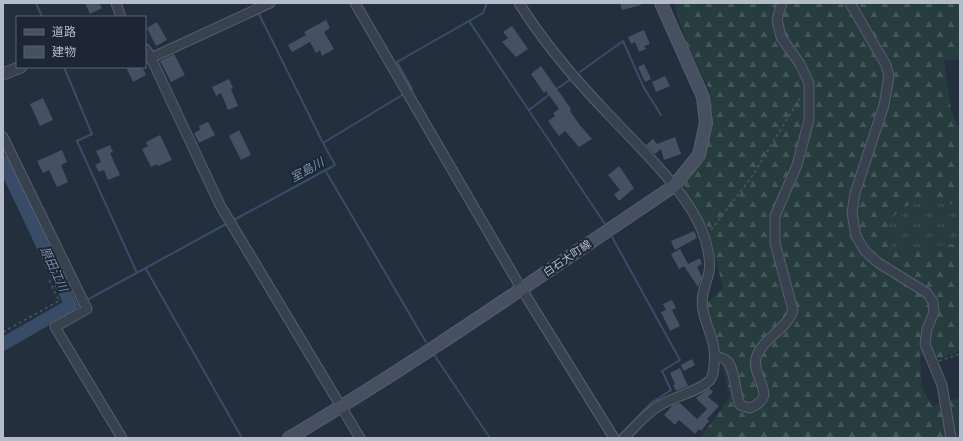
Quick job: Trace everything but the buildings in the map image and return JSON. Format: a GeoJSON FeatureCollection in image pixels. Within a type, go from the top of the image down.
{"type":"FeatureCollection","features":[{"type":"Feature","properties":{"kind":"main road","name":"白石大町線"},"geometry":{"type":"LineString","coordinates":[[289,438],[341,407],[521,288],[674,186],[683,177],[698,154],[706,124],[703,97],[661,3]]}},
{"type":"Feature","properties":{"kind":"street"},"geometry":{"type":"LineString","coordinates":[[116,3],[121,16]]}},
{"type":"Feature","properties":{"kind":"street"},"geometry":{"type":"LineString","coordinates":[[270,3],[148,54],[232,226],[360,438]]}},
{"type":"Feature","properties":{"kind":"street"},"geometry":{"type":"LineString","coordinates":[[355,3],[521,288],[614,438]]}},
{"type":"Feature","properties":{"kind":"street"},"geometry":{"type":"LineString","coordinates":[[520,3],[551,48],[610,116],[668,177],[696,217],[704,234],[709,270],[702,298],[703,310],[713,338],[715,356],[713,372],[710,379],[698,388],[674,397],[656,407],[624,438]]}},
{"type":"Feature","properties":{"kind":"street"},"geometry":{"type":"LineString","coordinates":[[715,356],[726,359],[731,365],[736,396],[740,405],[750,408],[758,405],[764,398],[764,392],[759,377],[756,360],[759,349],[790,320],[793,310],[775,243],[775,216],[797,164],[809,120],[808,83],[800,64],[781,37],[777,19],[782,3]]}},
{"type":"Feature","properties":{"kind":"street"},"geometry":{"type":"LineString","coordinates":[[850,3],[886,65],[889,76],[884,105],[856,193],[852,213],[856,236],[865,251],[877,262],[927,293],[933,302],[934,312],[927,329],[925,344],[942,385],[951,438]]}},
{"type":"Feature","properties":{"kind":"street"},"geometry":{"type":"LineString","coordinates":[[3,74],[18,68]]}},
{"type":"Feature","properties":{"kind":"street"},"geometry":{"type":"LineString","coordinates":[[3,137],[87,310],[56,327],[122,438]]}},
{"type":"Feature","properties":{"kind":"path"},"geometry":{"type":"LineString","coordinates":[[704,234],[713,229],[753,175],[808,83]]}},
{"type":"Feature","properties":{"kind":"path"},"geometry":{"type":"LineString","coordinates":[[3,332],[59,301],[49,280],[64,273]]}},
{"type":"Feature","properties":{"kind":"path"},"geometry":{"type":"LineString","coordinates":[[932,363],[960,354]]}},
{"type":"Feature","properties":{"kind":"green space"},"geometry":{"type":"Polygon","coordinates":[[[674,3],[960,3],[960,59],[944,61],[951,109],[960,132],[960,206],[932,200],[903,207],[888,222],[892,247],[904,252],[953,244],[960,237],[960,348],[956,354],[934,360],[920,355],[921,385],[932,406],[960,398],[960,438],[700,438],[730,397],[707,303],[723,288],[708,227],[686,199],[684,184],[703,158],[712,128],[710,91],[687,44],[674,3]]]}},
{"type":"Feature","properties":{"kind":"green space"},"geometry":{"type":"Polygon","coordinates":[[[932,200],[960,206],[960,237],[953,244],[904,252],[892,248],[888,222],[903,207],[932,200]]]}},
{"type":"Feature","properties":{"kind":"waterway"},"geometry":{"type":"LineString","coordinates":[[36,3],[42,16]]}},
{"type":"Feature","properties":{"kind":"waterway","name":"室島川"},"geometry":{"type":"LineString","coordinates":[[410,90],[412,89],[397,62],[483,13],[487,3]]}},
{"type":"Feature","properties":{"kind":"waterway"},"geometry":{"type":"LineString","coordinates":[[258,12],[323,143]]}},
{"type":"Feature","properties":{"kind":"waterway"},"geometry":{"type":"LineString","coordinates":[[469,21],[605,224]]}},
{"type":"Feature","properties":{"kind":"waterway"},"geometry":{"type":"LineString","coordinates":[[580,72],[623,41],[644,88],[661,115]]}},
{"type":"Feature","properties":{"kind":"waterway"},"geometry":{"type":"LineString","coordinates":[[64,68],[92,134],[77,141],[137,273]]}},
{"type":"Feature","properties":{"kind":"waterway"},"geometry":{"type":"LineString","coordinates":[[555,90],[571,79]]}},
{"type":"Feature","properties":{"kind":"waterway","name":"室島川"},"geometry":{"type":"LineString","coordinates":[[232,221],[335,165],[323,143],[404,94]]}},
{"type":"Feature","properties":{"kind":"waterway"},"geometry":{"type":"LineString","coordinates":[[529,110],[550,94]]}},
{"type":"Feature","properties":{"kind":"waterway","name":"原田江川"},"geometry":{"type":"LineString","coordinates":[[3,162],[71,305],[3,344]]}},
{"type":"Feature","properties":{"kind":"waterway"},"geometry":{"type":"LineString","coordinates":[[325,170],[426,342]]}},
{"type":"Feature","properties":{"kind":"waterway","name":"室島川"},"geometry":{"type":"LineString","coordinates":[[87,300],[228,223]]}},
{"type":"Feature","properties":{"kind":"waterway"},"geometry":{"type":"LineString","coordinates":[[612,237],[680,360],[662,371],[671,390],[651,403],[619,436]]}},
{"type":"Feature","properties":{"kind":"waterway"},"geometry":{"type":"LineString","coordinates":[[146,269],[242,438]]}},
{"type":"Feature","properties":{"kind":"waterway","name":"室島川"},"geometry":{"type":"LineString","coordinates":[[71,305],[77,306],[81,304]]}},
{"type":"Feature","properties":{"kind":"waterway"},"geometry":{"type":"LineString","coordinates":[[433,353],[490,438]]}}]}
